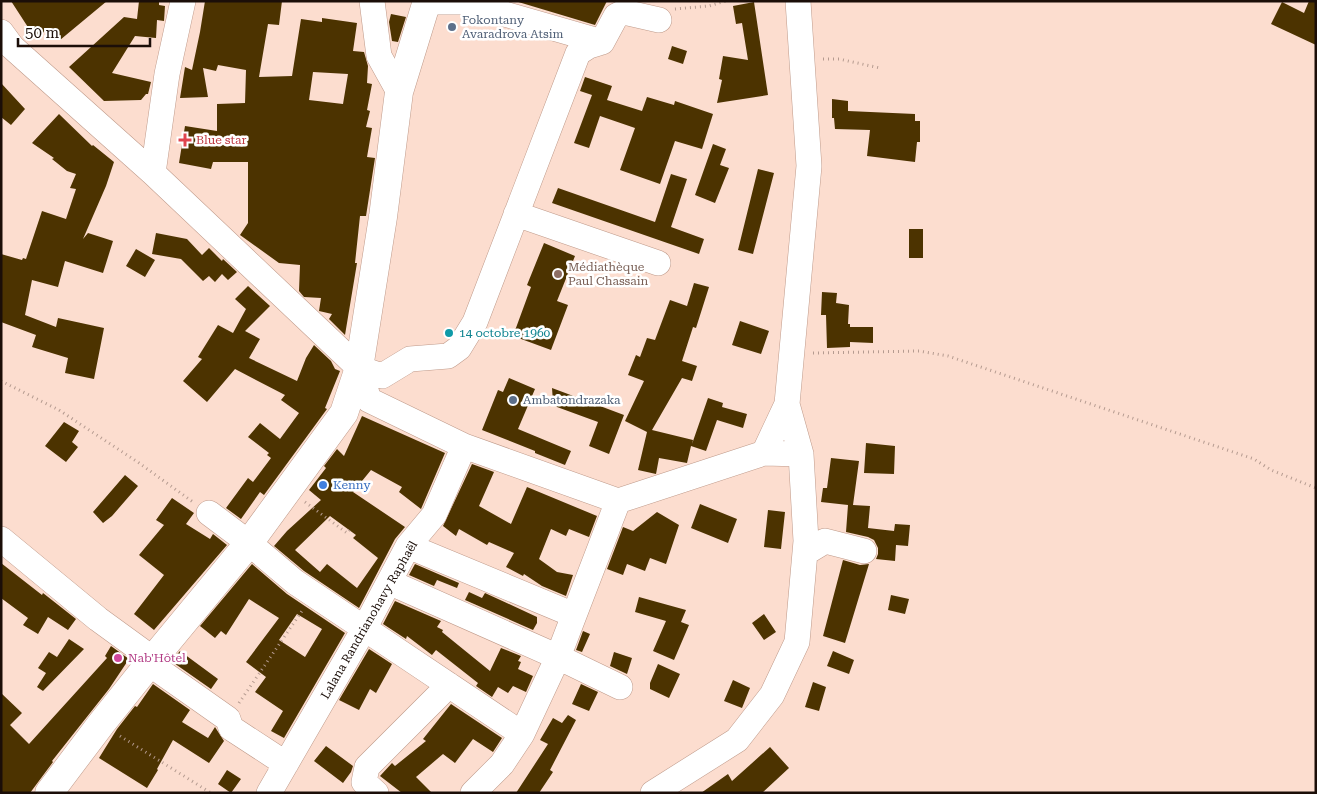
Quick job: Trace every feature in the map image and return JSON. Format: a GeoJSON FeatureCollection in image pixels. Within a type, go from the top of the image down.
{"type":"FeatureCollection","features":[{"type":"Feature","properties":{"kind":"main road"},"geometry":{"type":"LineString","coordinates":[[50,793],[101,724],[153,659],[250,543],[344,413],[359,368],[383,217],[399,92],[427,2]]}},
{"type":"Feature","properties":{"kind":"street"},"geometry":{"type":"LineString","coordinates":[[154,173],[167,74],[183,1]]}},
{"type":"Feature","properties":{"kind":"street"},"geometry":{"type":"LineString","coordinates":[[372,1],[379,56],[399,92]]}},
{"type":"Feature","properties":{"kind":"street"},"geometry":{"type":"LineString","coordinates":[[764,453],[787,404],[809,166],[798,1]]}},
{"type":"Feature","properties":{"kind":"street"},"geometry":{"type":"LineString","coordinates":[[427,2],[463,2],[602,42]]}},
{"type":"Feature","properties":{"kind":"street"},"geometry":{"type":"LineString","coordinates":[[5,46],[154,173],[359,368],[382,376],[410,360],[448,356],[459,348],[475,322],[578,53],[589,46],[602,42],[616,16],[624,12],[659,20]]}},
{"type":"Feature","properties":{"kind":"street"},"geometry":{"type":"LineString","coordinates":[[516,214],[658,263]]}},
{"type":"Feature","properties":{"kind":"street"},"geometry":{"type":"LineString","coordinates":[[359,368],[369,400],[464,446],[618,501],[764,453],[801,454]]}},
{"type":"Feature","properties":{"kind":"street"},"geometry":{"type":"LineString","coordinates":[[653,793],[737,740],[772,695],[797,642],[806,541],[801,454],[787,404]]}},
{"type":"Feature","properties":{"kind":"street","name":"Lalana Randrianohavy Raphaël"},"geometry":{"type":"LineString","coordinates":[[269,793],[364,629],[408,546],[434,515],[464,446]]}},
{"type":"Feature","properties":{"kind":"street"},"geometry":{"type":"LineString","coordinates":[[473,793],[502,764],[522,734],[558,658],[618,501]]}},
{"type":"Feature","properties":{"kind":"street"},"geometry":{"type":"LineString","coordinates":[[209,514],[250,543],[295,582],[522,734]]}},
{"type":"Feature","properties":{"kind":"street"},"geometry":{"type":"LineString","coordinates":[[1,539],[98,619],[153,659],[157,668],[228,719],[232,728],[286,764]]}},
{"type":"Feature","properties":{"kind":"street"},"geometry":{"type":"LineString","coordinates":[[805,553],[825,541],[864,551]]}},
{"type":"Feature","properties":{"kind":"street"},"geometry":{"type":"LineString","coordinates":[[408,546],[574,614]]}},
{"type":"Feature","properties":{"kind":"street"},"geometry":{"type":"LineString","coordinates":[[389,582],[620,687]]}},
{"type":"Feature","properties":{"kind":"street"},"geometry":{"type":"LineString","coordinates":[[376,793],[364,782],[367,767],[450,685]]}},
{"type":"Feature","properties":{"kind":"path"},"geometry":{"type":"LineString","coordinates":[[659,20],[670,10],[710,6],[726,1]]}},
{"type":"Feature","properties":{"kind":"path"},"geometry":{"type":"LineString","coordinates":[[802,59],[839,60],[880,68]]}},
{"type":"Feature","properties":{"kind":"path"},"geometry":{"type":"LineString","coordinates":[[792,353],[919,352],[948,356],[1254,459],[1271,470],[1316,488]]}},
{"type":"Feature","properties":{"kind":"path"},"geometry":{"type":"LineString","coordinates":[[1,381],[60,410],[139,463],[209,514]]}},
{"type":"Feature","properties":{"kind":"path"},"geometry":{"type":"LineString","coordinates":[[288,490],[347,533],[350,529]]}},
{"type":"Feature","properties":{"kind":"path"},"geometry":{"type":"LineString","coordinates":[[228,719],[313,594]]}},
{"type":"Feature","properties":{"kind":"path"},"geometry":{"type":"LineString","coordinates":[[101,724],[211,793]]}},
{"type":"Feature","properties":{"kind":"building"},"geometry":{"type":"Polygon","coordinates":[[[11,1],[107,1],[60,40],[50,28],[35,38],[11,1]]]}},
{"type":"Feature","properties":{"kind":"building"},"geometry":{"type":"Polygon","coordinates":[[[139,1],[159,1],[159,5],[165,6],[164,21],[157,20],[156,38],[135,36],[112,73],[151,82],[148,94],[141,100],[104,101],[69,67],[124,17],[137,19],[139,1]]]}},
{"type":"Feature","properties":{"kind":"building"},"geometry":{"type":"Polygon","coordinates":[[[205,1],[282,1],[279,25],[268,24],[259,77],[292,76],[301,19],[322,22],[322,18],[357,23],[353,51],[364,52],[368,66],[367,83],[372,84],[367,110],[370,111],[366,127],[372,128],[367,157],[375,158],[366,216],[360,216],[355,263],[357,263],[345,335],[329,319],[332,314],[319,311],[321,298],[304,297],[299,291],[300,265],[279,263],[240,235],[248,223],[248,162],[213,162],[211,169],[179,163],[185,126],[217,131],[217,104],[245,103],[246,70],[218,65],[216,71],[203,68],[208,97],[180,98],[185,67],[192,70],[205,1]],[[313,72],[309,100],[343,104],[348,74],[313,72]]]}},
{"type":"Feature","properties":{"kind":"building"},"geometry":{"type":"Polygon","coordinates":[[[515,1],[607,1],[595,25],[515,1]]]}},
{"type":"Feature","properties":{"kind":"building"},"geometry":{"type":"Polygon","coordinates":[[[1309,1],[1316,1],[1316,45],[1271,24],[1282,2],[1304,13],[1309,1]]]}},
{"type":"Feature","properties":{"kind":"building"},"geometry":{"type":"Polygon","coordinates":[[[754,2],[768,95],[717,103],[722,80],[719,79],[723,56],[748,60],[742,23],[736,24],[733,6],[754,2]]]}},
{"type":"Feature","properties":{"kind":"building"},"geometry":{"type":"Polygon","coordinates":[[[391,14],[406,17],[398,42],[392,41],[389,22],[391,14]]]}},
{"type":"Feature","properties":{"kind":"building"},"geometry":{"type":"Polygon","coordinates":[[[672,46],[687,51],[683,64],[668,59],[672,46]]]}},
{"type":"Feature","properties":{"kind":"building"},"geometry":{"type":"Polygon","coordinates":[[[585,77],[612,86],[607,100],[642,111],[647,97],[674,105],[675,101],[713,114],[702,149],[675,141],[660,184],[620,170],[635,128],[600,116],[589,148],[574,143],[592,95],[580,91],[585,77]]]}},
{"type":"Feature","properties":{"kind":"building"},"geometry":{"type":"Polygon","coordinates":[[[1,83],[25,109],[11,125],[1,117],[1,83]]]}},
{"type":"Feature","properties":{"kind":"building"},"geometry":{"type":"Polygon","coordinates":[[[832,99],[848,101],[848,111],[915,114],[915,121],[920,121],[920,142],[917,142],[915,162],[867,156],[870,130],[835,129],[834,118],[832,118],[832,99]]]}},
{"type":"Feature","properties":{"kind":"building"},"geometry":{"type":"Polygon","coordinates":[[[59,114],[92,146],[114,162],[106,186],[83,239],[88,233],[113,241],[103,273],[65,261],[58,287],[32,280],[25,315],[56,327],[58,318],[104,328],[94,379],[65,373],[68,358],[32,347],[36,335],[1,322],[1,254],[22,260],[23,258],[26,259],[42,211],[66,219],[76,189],[70,188],[76,174],[67,171],[52,159],[54,158],[32,143],[59,114]]]}},
{"type":"Feature","properties":{"kind":"building"},"geometry":{"type":"Polygon","coordinates":[[[713,144],[726,149],[720,165],[729,168],[715,203],[695,195],[713,144]]]}},
{"type":"Feature","properties":{"kind":"building"},"geometry":{"type":"Polygon","coordinates":[[[758,169],[774,173],[753,254],[738,250],[758,169]]]}},
{"type":"Feature","properties":{"kind":"building"},"geometry":{"type":"Polygon","coordinates":[[[671,174],[687,179],[671,227],[704,239],[699,254],[552,203],[558,188],[655,222],[671,174]]]}},
{"type":"Feature","properties":{"kind":"building"},"geometry":{"type":"Polygon","coordinates":[[[909,229],[923,229],[923,258],[909,258],[909,229]]]}},
{"type":"Feature","properties":{"kind":"building"},"geometry":{"type":"Polygon","coordinates":[[[156,233],[187,239],[202,255],[209,248],[237,272],[228,280],[222,274],[215,282],[209,276],[203,281],[181,259],[152,254],[156,233]]]}},
{"type":"Feature","properties":{"kind":"building"},"geometry":{"type":"Polygon","coordinates":[[[544,243],[575,256],[557,301],[568,305],[551,350],[513,336],[531,287],[527,285],[544,243]]]}},
{"type":"Feature","properties":{"kind":"building"},"geometry":{"type":"Polygon","coordinates":[[[136,249],[155,260],[145,277],[126,266],[136,249]]]}},
{"type":"Feature","properties":{"kind":"building"},"geometry":{"type":"Polygon","coordinates":[[[694,283],[709,287],[696,328],[693,327],[682,361],[697,366],[692,381],[682,378],[652,430],[693,440],[692,444],[708,398],[723,403],[722,407],[747,414],[743,428],[717,420],[706,451],[691,446],[687,463],[659,458],[656,474],[638,470],[647,432],[625,421],[644,381],[628,375],[636,355],[640,357],[647,338],[655,340],[670,300],[687,306],[694,283]]]}},
{"type":"Feature","properties":{"kind":"building"},"geometry":{"type":"Polygon","coordinates":[[[248,286],[270,306],[245,331],[260,339],[249,358],[297,381],[306,358],[314,345],[331,361],[335,369],[340,371],[325,408],[327,409],[264,495],[260,492],[241,519],[226,508],[248,478],[253,482],[271,458],[267,455],[269,453],[248,437],[260,423],[280,439],[299,413],[281,400],[285,395],[235,369],[207,402],[183,381],[202,359],[198,357],[218,325],[233,333],[246,309],[235,299],[248,286]]]}},
{"type":"Feature","properties":{"kind":"building"},"geometry":{"type":"Polygon","coordinates":[[[822,292],[837,293],[836,303],[849,305],[848,324],[850,324],[850,327],[873,327],[873,343],[850,342],[850,347],[827,348],[826,315],[821,315],[822,292]]]}},
{"type":"Feature","properties":{"kind":"building"},"geometry":{"type":"Polygon","coordinates":[[[740,321],[769,331],[761,354],[732,345],[740,321]]]}},
{"type":"Feature","properties":{"kind":"building"},"geometry":{"type":"Polygon","coordinates":[[[509,378],[535,389],[518,429],[571,451],[565,465],[482,430],[498,390],[503,392],[509,378]]]}},
{"type":"Feature","properties":{"kind":"building"},"geometry":{"type":"Polygon","coordinates":[[[552,388],[624,415],[609,454],[589,446],[598,422],[557,407],[553,402],[552,388]]]}},
{"type":"Feature","properties":{"kind":"building"},"geometry":{"type":"Polygon","coordinates":[[[362,416],[445,453],[421,509],[399,492],[402,487],[371,470],[353,492],[405,527],[395,539],[359,608],[304,571],[274,546],[287,531],[321,500],[309,490],[326,468],[324,466],[337,449],[344,456],[362,416]],[[330,516],[295,550],[320,572],[327,564],[357,588],[378,558],[353,538],[356,535],[330,516]]]}},
{"type":"Feature","properties":{"kind":"building"},"geometry":{"type":"Polygon","coordinates":[[[64,422],[79,431],[72,442],[78,447],[66,462],[45,446],[64,422]]]}},
{"type":"Feature","properties":{"kind":"building"},"geometry":{"type":"Polygon","coordinates":[[[866,443],[895,446],[894,474],[864,473],[866,443]]]}},
{"type":"Feature","properties":{"kind":"building"},"geometry":{"type":"Polygon","coordinates":[[[831,458],[859,461],[853,505],[870,506],[868,528],[894,531],[895,524],[910,525],[908,546],[896,545],[895,561],[876,559],[878,548],[874,540],[846,532],[848,505],[821,502],[823,488],[827,488],[831,458]]]}},
{"type":"Feature","properties":{"kind":"building"},"geometry":{"type":"Polygon","coordinates":[[[472,464],[494,472],[479,506],[511,524],[527,487],[597,516],[589,537],[569,529],[566,536],[551,529],[539,559],[557,572],[573,575],[566,596],[542,586],[524,574],[523,576],[506,567],[514,553],[489,542],[487,545],[459,529],[456,536],[443,526],[472,464]]]}},
{"type":"Feature","properties":{"kind":"building"},"geometry":{"type":"Polygon","coordinates":[[[125,475],[138,486],[112,516],[103,523],[93,512],[125,475]]]}},
{"type":"Feature","properties":{"kind":"building"},"geometry":{"type":"Polygon","coordinates":[[[172,498],[194,513],[186,524],[210,539],[213,534],[227,545],[154,630],[134,614],[164,575],[139,555],[164,525],[156,520],[172,498]]]}},
{"type":"Feature","properties":{"kind":"building"},"geometry":{"type":"Polygon","coordinates":[[[700,504],[737,519],[728,543],[691,528],[700,504]]]}},
{"type":"Feature","properties":{"kind":"building"},"geometry":{"type":"Polygon","coordinates":[[[768,510],[785,512],[781,549],[764,547],[768,510]]]}},
{"type":"Feature","properties":{"kind":"building"},"geometry":{"type":"Polygon","coordinates":[[[657,512],[679,525],[666,564],[650,558],[645,571],[627,564],[623,575],[607,569],[623,527],[633,531],[657,512]]]}},
{"type":"Feature","properties":{"kind":"building"},"geometry":{"type":"Polygon","coordinates":[[[843,560],[860,565],[869,564],[845,643],[823,636],[843,560]]]}},
{"type":"Feature","properties":{"kind":"building"},"geometry":{"type":"Polygon","coordinates":[[[1,563],[76,619],[68,630],[48,617],[38,634],[23,625],[28,618],[1,598],[1,563]]]}},
{"type":"Feature","properties":{"kind":"building"},"geometry":{"type":"Polygon","coordinates":[[[252,564],[287,594],[345,633],[284,738],[271,731],[283,711],[255,692],[266,677],[246,662],[279,618],[249,599],[226,635],[221,631],[215,638],[200,626],[252,564]],[[297,614],[279,640],[305,657],[322,629],[297,614]]]}},
{"type":"Feature","properties":{"kind":"building"},"geometry":{"type":"Polygon","coordinates":[[[415,564],[459,583],[457,588],[437,580],[434,586],[409,575],[415,564]]]}},
{"type":"Feature","properties":{"kind":"building"},"geometry":{"type":"Polygon","coordinates":[[[469,592],[482,598],[485,593],[537,617],[537,623],[533,630],[465,600],[469,592]]]}},
{"type":"Feature","properties":{"kind":"building"},"geometry":{"type":"Polygon","coordinates":[[[891,595],[909,599],[905,614],[888,610],[891,595]]]}},
{"type":"Feature","properties":{"kind":"building"},"geometry":{"type":"Polygon","coordinates":[[[639,597],[686,610],[681,622],[689,625],[674,660],[653,651],[666,621],[635,612],[639,597]]]}},
{"type":"Feature","properties":{"kind":"building"},"geometry":{"type":"Polygon","coordinates":[[[395,601],[441,621],[437,627],[443,630],[442,632],[490,671],[501,648],[521,656],[518,661],[521,662],[518,669],[533,676],[526,692],[513,686],[508,693],[498,687],[492,697],[476,686],[478,683],[436,650],[432,655],[407,636],[406,639],[383,624],[395,601]]]}},
{"type":"Feature","properties":{"kind":"building"},"geometry":{"type":"Polygon","coordinates":[[[764,614],[776,632],[764,640],[752,623],[764,614]]]}},
{"type":"Feature","properties":{"kind":"building"},"geometry":{"type":"Polygon","coordinates":[[[583,631],[590,634],[582,652],[576,650],[583,631]]]}},
{"type":"Feature","properties":{"kind":"building"},"geometry":{"type":"Polygon","coordinates":[[[69,639],[84,649],[43,691],[37,687],[46,673],[38,668],[49,652],[57,657],[69,639]]]}},
{"type":"Feature","properties":{"kind":"building"},"geometry":{"type":"Polygon","coordinates":[[[111,646],[129,659],[109,689],[52,761],[30,793],[1,793],[1,693],[22,713],[10,725],[29,744],[107,658],[105,656],[111,646]]]}},
{"type":"Feature","properties":{"kind":"building"},"geometry":{"type":"Polygon","coordinates":[[[369,649],[392,664],[376,693],[370,689],[359,710],[339,700],[369,649]]]}},
{"type":"Feature","properties":{"kind":"building"},"geometry":{"type":"Polygon","coordinates":[[[180,651],[218,679],[211,689],[171,661],[180,651]]]}},
{"type":"Feature","properties":{"kind":"building"},"geometry":{"type":"Polygon","coordinates":[[[833,651],[854,660],[849,674],[827,666],[833,651]]]}},
{"type":"Feature","properties":{"kind":"building"},"geometry":{"type":"Polygon","coordinates":[[[614,652],[632,658],[627,674],[610,666],[614,652]]]}},
{"type":"Feature","properties":{"kind":"building"},"geometry":{"type":"Polygon","coordinates":[[[658,664],[680,674],[669,698],[650,689],[650,683],[658,664]]]}},
{"type":"Feature","properties":{"kind":"building"},"geometry":{"type":"Polygon","coordinates":[[[733,680],[750,688],[742,708],[724,701],[733,680]]]}},
{"type":"Feature","properties":{"kind":"building"},"geometry":{"type":"Polygon","coordinates":[[[813,682],[826,687],[819,711],[805,707],[813,682]]]}},
{"type":"Feature","properties":{"kind":"building"},"geometry":{"type":"Polygon","coordinates":[[[153,684],[190,710],[182,722],[208,738],[215,727],[224,741],[209,763],[173,740],[147,788],[99,758],[117,729],[135,706],[137,707],[153,684]]]}},
{"type":"Feature","properties":{"kind":"building"},"geometry":{"type":"Polygon","coordinates":[[[581,684],[598,692],[589,711],[572,704],[581,684]]]}},
{"type":"Feature","properties":{"kind":"building"},"geometry":{"type":"Polygon","coordinates":[[[451,704],[502,738],[493,752],[473,739],[455,763],[443,754],[416,777],[432,793],[402,793],[380,776],[392,763],[395,766],[426,741],[423,739],[451,704]]]}},
{"type":"Feature","properties":{"kind":"building"},"geometry":{"type":"Polygon","coordinates":[[[568,715],[576,720],[550,770],[553,772],[539,793],[516,793],[548,744],[540,740],[553,718],[562,723],[568,715]]]}},
{"type":"Feature","properties":{"kind":"building"},"geometry":{"type":"Polygon","coordinates":[[[326,746],[353,766],[343,783],[314,761],[326,746]]]}},
{"type":"Feature","properties":{"kind":"building"},"geometry":{"type":"Polygon","coordinates":[[[770,747],[789,768],[762,793],[701,793],[728,774],[732,781],[770,747]]]}},
{"type":"Feature","properties":{"kind":"building"},"geometry":{"type":"Polygon","coordinates":[[[227,770],[241,779],[231,793],[218,784],[227,770]]]}},
{"type":"Feature","properties":{"kind":"place","name":"Fokontany Avaradrova Atsim"},"geometry":{"type":"Point","coordinates":[452,27]}},
{"type":"Feature","properties":{"kind":"place","name":"Blue star"},"geometry":{"type":"Point","coordinates":[185,140]}},
{"type":"Feature","properties":{"kind":"place","name":"Médiathèque Paul Chassain"},"geometry":{"type":"Point","coordinates":[558,274]}},
{"type":"Feature","properties":{"kind":"place","name":"14 octobre 1960"},"geometry":{"type":"Point","coordinates":[449,333]}},
{"type":"Feature","properties":{"kind":"place","name":"Ambatondrazaka"},"geometry":{"type":"Point","coordinates":[513,400]}},
{"type":"Feature","properties":{"kind":"place","name":"Kenny"},"geometry":{"type":"Point","coordinates":[323,485]}},
{"type":"Feature","properties":{"kind":"place","name":"Nab'Hôtel"},"geometry":{"type":"Point","coordinates":[118,658]}}]}
